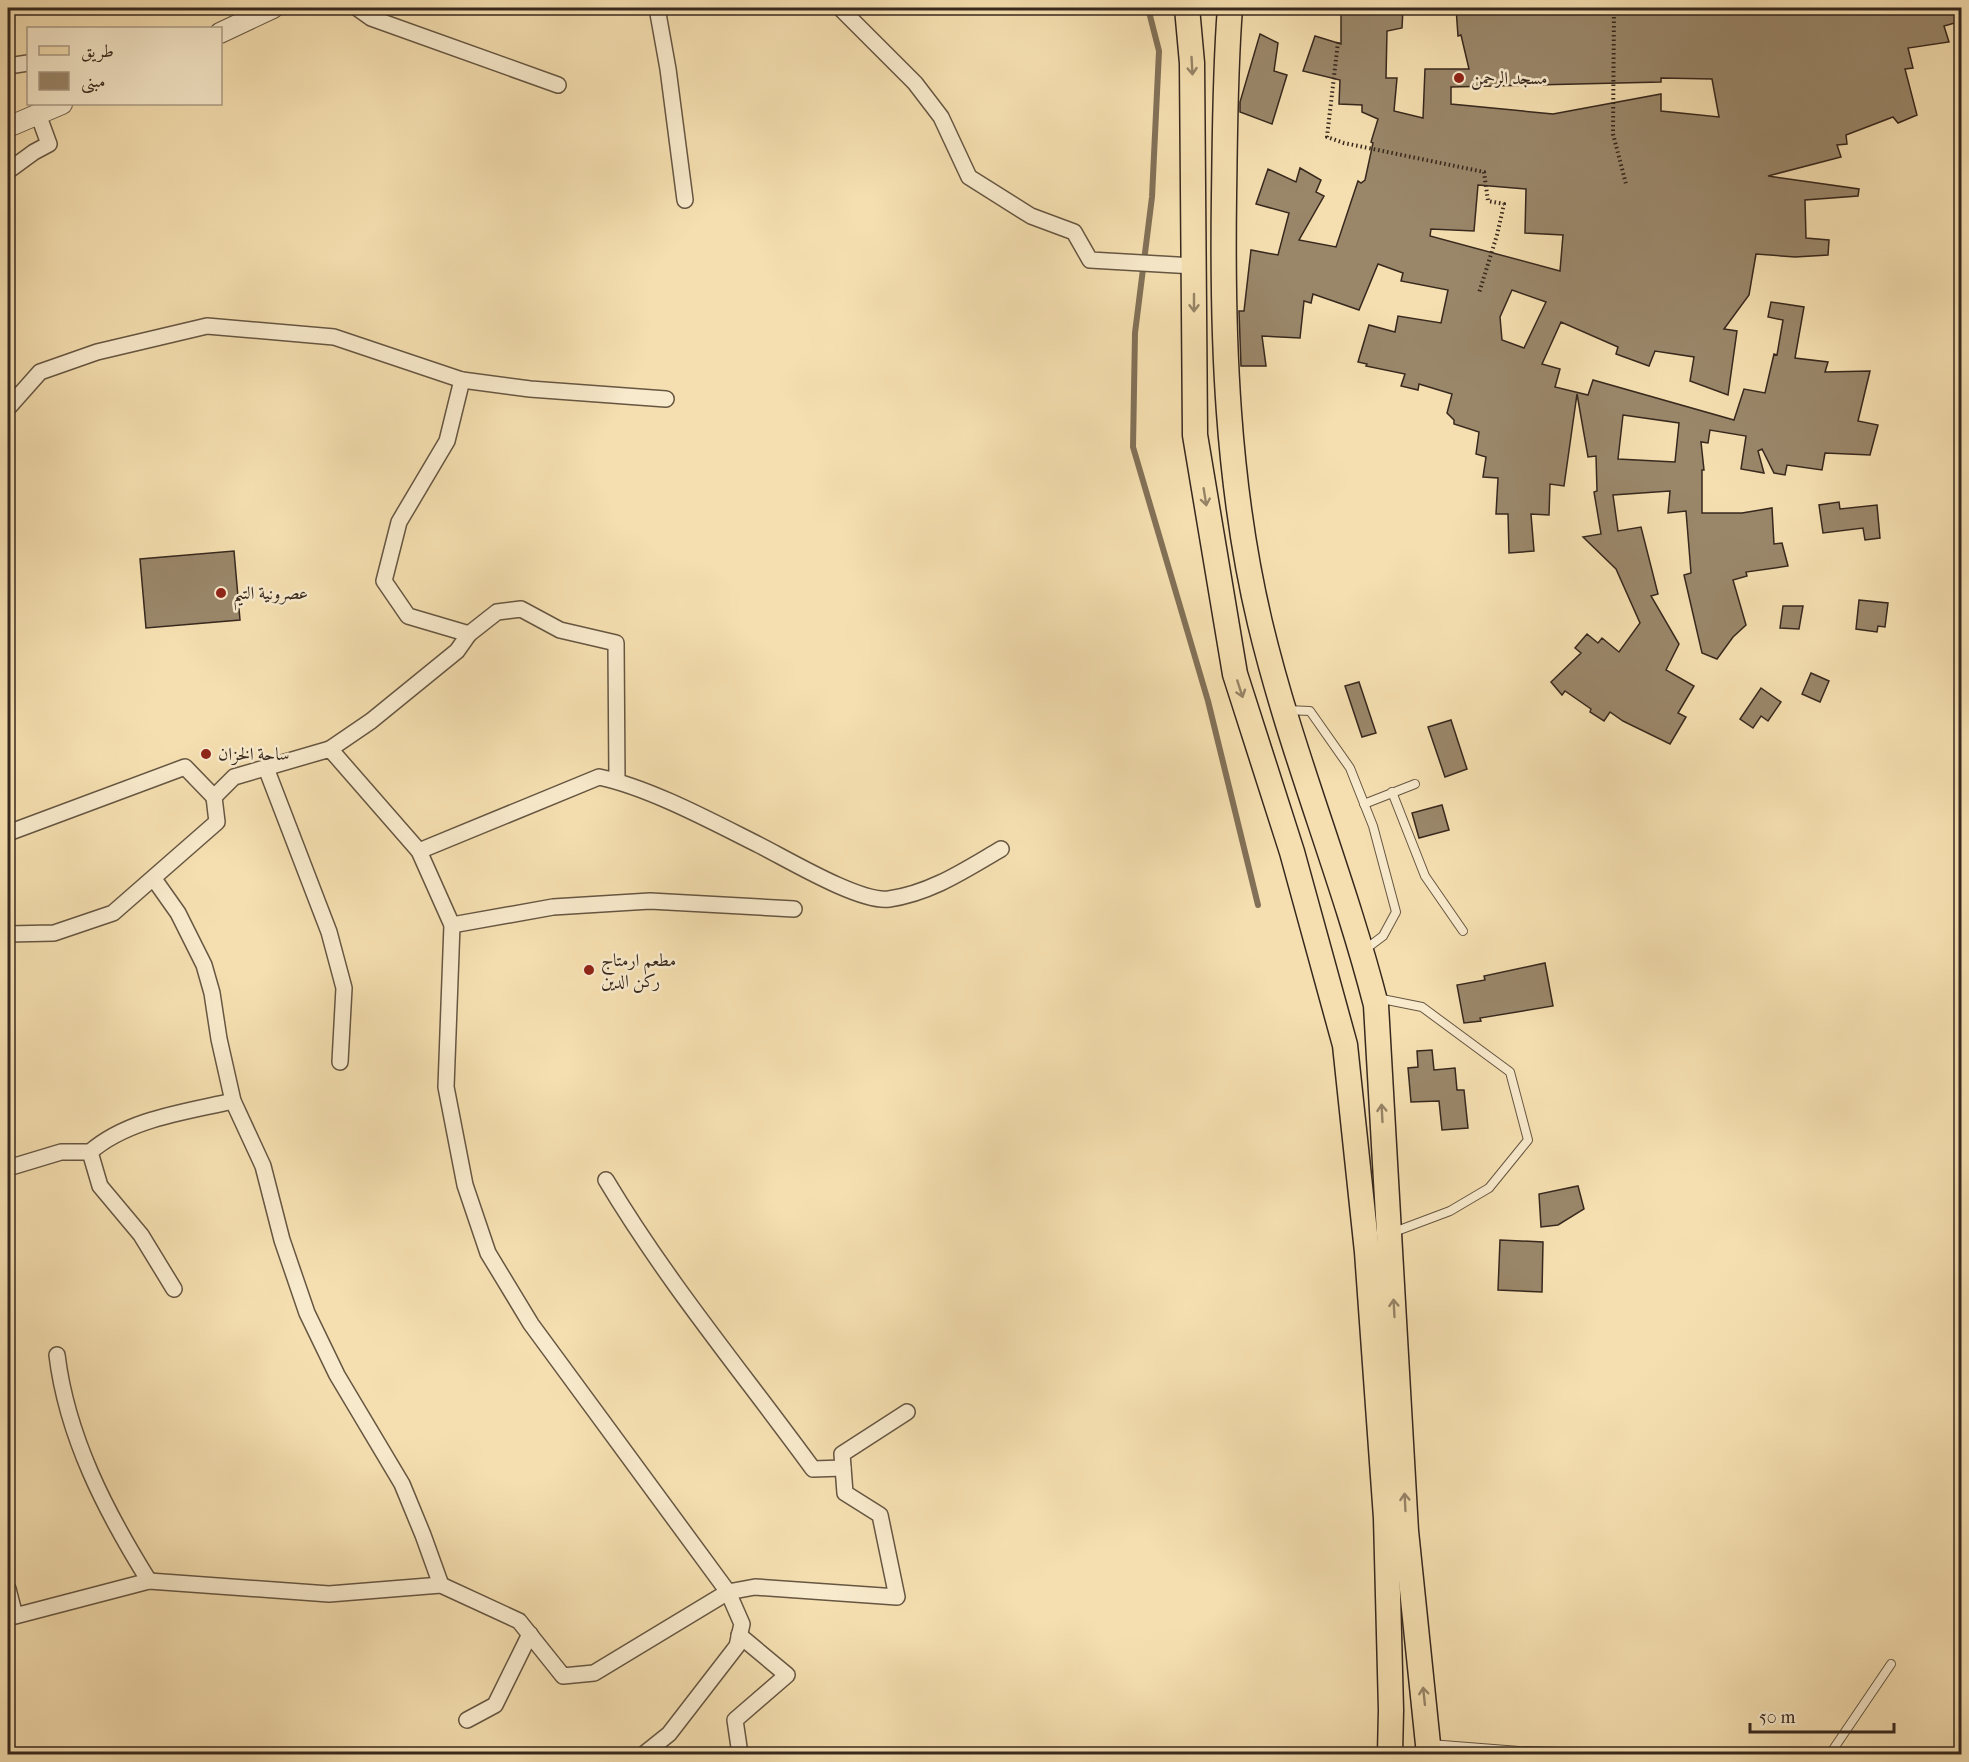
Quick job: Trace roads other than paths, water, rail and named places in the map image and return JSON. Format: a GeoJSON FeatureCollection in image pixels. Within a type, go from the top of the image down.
{"type":"FeatureCollection","features":[{"type":"Feature","properties":{"kind":"main road"},"geometry":{"type":"LineString","coordinates":[[1186,8],[1192,63],[1195,435],[1235,674],[1292,852],[1345,1045],[1367,1252],[1386,1518],[1390,1755]]}},
{"type":"Feature","properties":{"kind":"main road"},"geometry":{"type":"LineString","coordinates":[[1230,8],[1226,58],[1223,290],[1233,465],[1244,542],[1261,624],[1285,710],[1362,952],[1374,997],[1406,1531],[1429,1749]]}},
{"type":"Feature","properties":{"kind":"street"},"geometry":{"type":"LineString","coordinates":[[222,32],[273,8]]}},
{"type":"Feature","properties":{"kind":"street"},"geometry":{"type":"LineString","coordinates":[[357,8],[371,18],[558,85]]}},
{"type":"Feature","properties":{"kind":"street"},"geometry":{"type":"LineString","coordinates":[[657,8],[668,69],[685,200]]}},
{"type":"Feature","properties":{"kind":"street"},"geometry":{"type":"LineString","coordinates":[[840,8],[915,82],[941,117],[969,177],[1031,216],[1074,232],[1090,260],[1194,266]]}},
{"type":"Feature","properties":{"kind":"street"},"geometry":{"type":"LineString","coordinates":[[8,66],[27,63]]}},
{"type":"Feature","properties":{"kind":"street"},"geometry":{"type":"LineString","coordinates":[[8,127],[60,105]]}},
{"type":"Feature","properties":{"kind":"street"},"geometry":{"type":"LineString","coordinates":[[8,171],[33,152],[49,144],[38,114]]}},
{"type":"Feature","properties":{"kind":"street"},"geometry":{"type":"LineString","coordinates":[[8,408],[40,372],[97,352],[207,326],[334,338],[462,380],[530,389],[666,399]]}},
{"type":"Feature","properties":{"kind":"street"},"geometry":{"type":"LineString","coordinates":[[462,380],[447,441],[399,522],[384,581],[408,616],[469,634]]}},
{"type":"Feature","properties":{"kind":"street"},"geometry":{"type":"LineString","coordinates":[[214,797],[234,777],[330,749],[370,721],[457,651],[469,634],[497,612],[520,609],[560,630],[616,643],[617,781]]}},
{"type":"Feature","properties":{"kind":"street"},"geometry":{"type":"LineString","coordinates":[[330,749],[419,851],[452,925],[446,1087],[465,1185],[488,1253],[531,1324],[728,1592],[742,1624],[737,1646],[669,1734],[644,1755]]}},
{"type":"Feature","properties":{"kind":"street"},"geometry":{"type":"LineString","coordinates":[[8,832],[185,767],[214,797],[217,822],[113,912],[54,933],[8,934]]}},
{"type":"Feature","properties":{"kind":"street"},"geometry":{"type":"LineString","coordinates":[[266,768],[329,932],[345,988],[340,1062]]}},
{"type":"Feature","properties":{"kind":"street"},"geometry":{"type":"LineString","coordinates":[[419,851],[599,777],[617,781],[681,808],[849,891],[886,900],[932,888],[1001,849]]}},
{"type":"Feature","properties":{"kind":"street"},"geometry":{"type":"LineString","coordinates":[[153,879],[178,913],[204,965],[212,993],[219,1039],[233,1101],[262,1166],[282,1240],[308,1313],[337,1375],[402,1484],[441,1585]]}},
{"type":"Feature","properties":{"kind":"street"},"geometry":{"type":"LineString","coordinates":[[452,925],[553,907],[650,901],[794,909]]}},
{"type":"Feature","properties":{"kind":"street"},"geometry":{"type":"LineString","coordinates":[[8,1168],[62,1152],[90,1152],[102,1141],[147,1122],[233,1101]]}},
{"type":"Feature","properties":{"kind":"street"},"geometry":{"type":"LineString","coordinates":[[90,1152],[100,1186],[141,1234],[174,1289]]}},
{"type":"Feature","properties":{"kind":"street"},"geometry":{"type":"LineString","coordinates":[[606,1180],[627,1216],[696,1316],[763,1400],[813,1468],[843,1468]]}},
{"type":"Feature","properties":{"kind":"street"},"geometry":{"type":"LineString","coordinates":[[57,1355],[61,1386],[80,1447],[124,1542],[149,1581]]}},
{"type":"Feature","properties":{"kind":"street"},"geometry":{"type":"LineString","coordinates":[[8,1589],[15,1616],[149,1581],[328,1594],[441,1585],[519,1621],[563,1676],[594,1673],[728,1592],[755,1587],[897,1597],[880,1515],[845,1493],[842,1454],[907,1412]]}},
{"type":"Feature","properties":{"kind":"street"},"geometry":{"type":"LineString","coordinates":[[467,1720],[495,1705],[530,1634]]}},
{"type":"Feature","properties":{"kind":"street"},"geometry":{"type":"LineString","coordinates":[[740,1635],[787,1675],[735,1720],[740,1755]]}},
{"type":"Feature","properties":{"kind":"street"},"geometry":{"type":"LineString","coordinates":[[1378,1755],[1391,1710]]}},
{"type":"Feature","properties":{"kind":"lane"},"geometry":{"type":"LineString","coordinates":[[1285,710],[1310,711],[1350,768],[1373,826],[1396,912],[1383,936],[1362,952]]}},
{"type":"Feature","properties":{"kind":"lane"},"geometry":{"type":"LineString","coordinates":[[1364,804],[1415,784]]}},
{"type":"Feature","properties":{"kind":"lane"},"geometry":{"type":"LineString","coordinates":[[1392,792],[1425,876],[1463,931]]}},
{"type":"Feature","properties":{"kind":"lane"},"geometry":{"type":"LineString","coordinates":[[1374,997],[1422,1007],[1510,1072],[1528,1140],[1489,1188],[1450,1211],[1389,1234]]}},
{"type":"Feature","properties":{"kind":"lane"},"geometry":{"type":"LineString","coordinates":[[1830,1755],[1891,1664]]}},
{"type":"Feature","properties":{"kind":"lane"},"geometry":{"type":"LineString","coordinates":[[1429,1749],[1521,1753],[1563,1752],[1568,1755]]}},
{"type":"Feature","properties":{"kind":"waterway"},"geometry":{"type":"LineString","coordinates":[[1148,8],[1159,51],[1152,197],[1135,333],[1133,447],[1208,701],[1258,905]]}},
{"type":"Feature","properties":{"kind":"place","name":"مسجد الرحمن"},"geometry":{"type":"Point","coordinates":[1459,78]}},
{"type":"Feature","properties":{"kind":"place","name":"عصرونية التيم"},"geometry":{"type":"Point","coordinates":[221,593]}},
{"type":"Feature","properties":{"kind":"place","name":"ساحة الخزان"},"geometry":{"type":"Point","coordinates":[206,754]}},
{"type":"Feature","properties":{"kind":"place","name":"مطعم ارمتاج ركن الدين"},"geometry":{"type":"Point","coordinates":[589,970]}}]}
